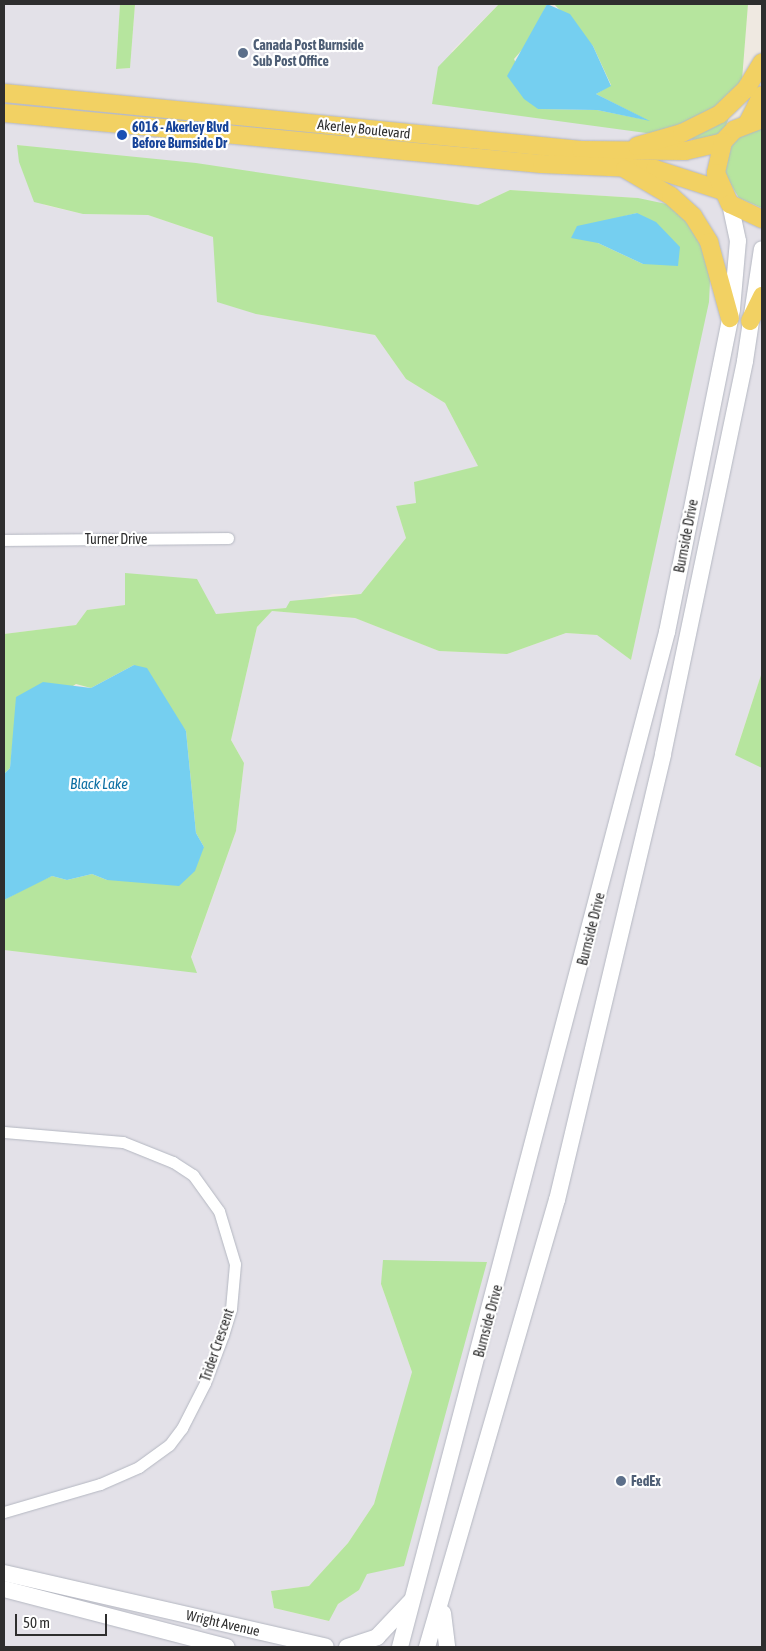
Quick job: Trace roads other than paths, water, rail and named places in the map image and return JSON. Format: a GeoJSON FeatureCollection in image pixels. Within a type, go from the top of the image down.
{"type":"FeatureCollection","features":[{"type":"Feature","properties":{"kind":"main road"},"geometry":{"type":"LineString","coordinates":[[730,318],[709,242],[693,216],[671,196],[622,159],[720,114],[746,89],[762,62]]}},
{"type":"Feature","properties":{"kind":"main road","name":"Akerley Boulevard"},"geometry":{"type":"LineString","coordinates":[[4,93],[622,159],[681,174],[762,219]]}},
{"type":"Feature","properties":{"kind":"main road"},"geometry":{"type":"LineString","coordinates":[[725,197],[716,173],[723,142],[755,120],[762,95]]}},
{"type":"Feature","properties":{"kind":"main road","name":"Akerley Boulevard"},"geometry":{"type":"LineString","coordinates":[[4,113],[542,164],[622,159],[685,151],[723,142]]}},
{"type":"Feature","properties":{"kind":"main road","name":"Burnside Drive"},"geometry":{"type":"LineString","coordinates":[[400,1647],[667,632],[730,318],[738,240],[725,197]]}},
{"type":"Feature","properties":{"kind":"main road","name":"Burnside Drive"},"geometry":{"type":"LineString","coordinates":[[427,1647],[443,1600],[557,1200],[663,754],[750,321],[762,249]]}},
{"type":"Feature","properties":{"kind":"main road"},"geometry":{"type":"LineString","coordinates":[[750,321],[762,296]]}},
{"type":"Feature","properties":{"kind":"main road","name":"Wright Avenue"},"geometry":{"type":"LineString","coordinates":[[8,1572],[326,1647]]}},
{"type":"Feature","properties":{"kind":"main road","name":"Wright Avenue"},"geometry":{"type":"LineString","coordinates":[[4,1589],[85,1613],[227,1647]]}},
{"type":"Feature","properties":{"kind":"main road"},"geometry":{"type":"LineString","coordinates":[[85,1613],[94,1603],[114,1598]]}},
{"type":"Feature","properties":{"kind":"main road"},"geometry":{"type":"LineString","coordinates":[[347,1647],[377,1637],[413,1600]]}},
{"type":"Feature","properties":{"kind":"main road"},"geometry":{"type":"LineString","coordinates":[[443,1600],[447,1647]]}},
{"type":"Feature","properties":{"kind":"street","name":"Turner Drive"},"geometry":{"type":"LineString","coordinates":[[4,540],[228,538]]}},
{"type":"Feature","properties":{"kind":"street","name":"Trider Crescent"},"geometry":{"type":"LineString","coordinates":[[4,1132],[123,1142],[161,1155],[193,1176],[209,1194],[228,1229],[235,1264],[231,1310],[223,1335],[205,1383],[168,1445],[139,1467],[100,1484],[4,1512]]}},
{"type":"Feature","properties":{"kind":"water"},"geometry":{"type":"Polygon","coordinates":[[[547,4],[570,14],[593,46],[611,86],[596,94],[650,121],[597,110],[538,109],[524,99],[507,76],[547,4]]]}},
{"type":"Feature","properties":{"kind":"water"},"geometry":{"type":"Polygon","coordinates":[[[637,213],[656,222],[680,247],[678,266],[643,264],[598,243],[571,238],[577,226],[637,213]]]}},
{"type":"Feature","properties":{"kind":"water","name":"Black Lake"},"geometry":{"type":"Polygon","coordinates":[[[134,665],[147,668],[186,731],[196,833],[204,847],[195,871],[179,886],[107,880],[92,874],[67,880],[52,876],[4,900],[4,774],[10,768],[16,697],[43,682],[91,688],[134,665]]]}},
{"type":"Feature","properties":{"kind":"place","name":"Canada Post Burnside Sub Post Office"},"geometry":{"type":"Point","coordinates":[243,53]}},
{"type":"Feature","properties":{"kind":"place","name":"6016 - Akerley Blvd Before Burnside Dr"},"geometry":{"type":"Point","coordinates":[122,135]}},
{"type":"Feature","properties":{"kind":"place","name":"FedEx"},"geometry":{"type":"Point","coordinates":[621,1481]}}]}
